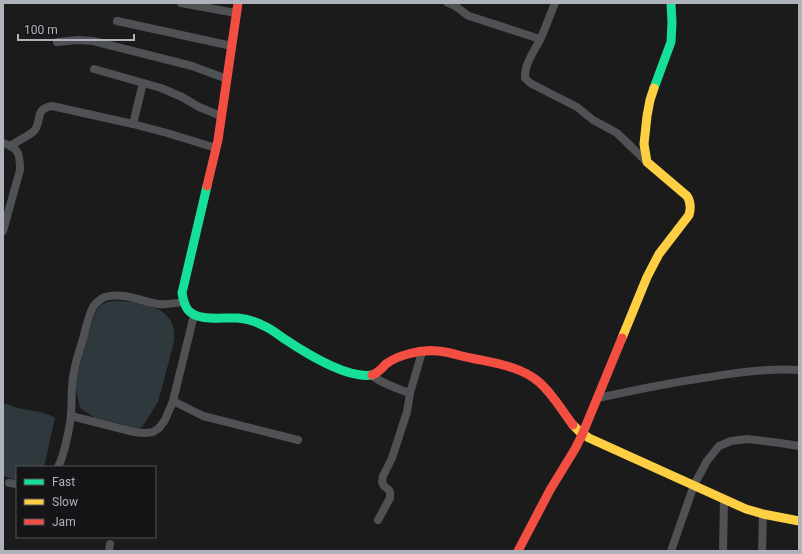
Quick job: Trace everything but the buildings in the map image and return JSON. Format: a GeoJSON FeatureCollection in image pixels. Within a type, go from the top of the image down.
{"type":"FeatureCollection","features":[{"type":"Feature","properties":{"kind":"street"},"geometry":{"type":"LineString","coordinates":[[181,3],[236,13]]}},
{"type":"Feature","properties":{"kind":"street"},"geometry":{"type":"LineString","coordinates":[[238,3],[216,148],[184,281],[182,293],[183,302],[186,308],[194,315],[202,318],[247,319],[262,324],[303,351],[328,365],[362,375],[377,373],[395,358],[408,354],[431,351],[446,352],[501,365],[525,374],[535,379],[542,385],[560,405],[582,435],[746,509],[799,521]]}},
{"type":"Feature","properties":{"kind":"street"},"geometry":{"type":"LineString","coordinates":[[448,3],[458,7],[469,16],[540,39]]}},
{"type":"Feature","properties":{"kind":"street"},"geometry":{"type":"LineString","coordinates":[[518,551],[550,490],[582,435],[659,254],[689,214],[691,208],[690,201],[687,196],[652,167],[617,133],[593,120],[576,107],[525,78],[524,74],[526,68],[555,3]]}},
{"type":"Feature","properties":{"kind":"street"},"geometry":{"type":"LineString","coordinates":[[648,162],[644,144],[648,111],[650,100],[671,42],[673,19],[672,3]]}},
{"type":"Feature","properties":{"kind":"street"},"geometry":{"type":"LineString","coordinates":[[117,21],[232,46]]}},
{"type":"Feature","properties":{"kind":"street"},"geometry":{"type":"LineString","coordinates":[[58,42],[85,40],[97,42],[192,66],[227,79]]}},
{"type":"Feature","properties":{"kind":"street"},"geometry":{"type":"LineString","coordinates":[[94,69],[170,92],[199,107],[221,116]]}},
{"type":"Feature","properties":{"kind":"street"},"geometry":{"type":"LineString","coordinates":[[133,124],[143,83]]}},
{"type":"Feature","properties":{"kind":"street"},"geometry":{"type":"LineString","coordinates":[[7,144],[34,131],[39,113],[47,107],[52,106],[167,132],[216,148]]}},
{"type":"Feature","properties":{"kind":"street"},"geometry":{"type":"LineString","coordinates":[[3,231],[20,170],[20,159],[15,148],[7,144]]}},
{"type":"Feature","properties":{"kind":"street"},"geometry":{"type":"LineString","coordinates":[[58,466],[65,445],[71,416],[73,376],[89,318],[94,306],[99,300],[105,297],[114,296],[123,296],[159,304],[183,302]]}},
{"type":"Feature","properties":{"kind":"street"},"geometry":{"type":"LineString","coordinates":[[71,416],[134,432],[153,432],[159,428],[165,420],[173,401],[194,315]]}},
{"type":"Feature","properties":{"kind":"street"},"geometry":{"type":"LineString","coordinates":[[378,520],[390,498],[389,490],[382,482],[383,476],[392,458],[407,412],[410,393],[422,352]]}},
{"type":"Feature","properties":{"kind":"street"},"geometry":{"type":"LineString","coordinates":[[598,398],[664,384],[747,371],[786,369],[799,370]]}},
{"type":"Feature","properties":{"kind":"street"},"geometry":{"type":"LineString","coordinates":[[371,375],[385,384],[410,393]]}},
{"type":"Feature","properties":{"kind":"street"},"geometry":{"type":"LineString","coordinates":[[173,401],[203,416],[298,440]]}},
{"type":"Feature","properties":{"kind":"street"},"geometry":{"type":"LineString","coordinates":[[671,551],[694,485],[707,460],[719,446],[731,441],[747,439],[799,446]]}},
{"type":"Feature","properties":{"kind":"street"},"geometry":{"type":"LineString","coordinates":[[723,551],[724,499]]}},
{"type":"Feature","properties":{"kind":"street"},"geometry":{"type":"LineString","coordinates":[[762,551],[763,514]]}},
{"type":"Feature","properties":{"kind":"shaded area"},"geometry":{"type":"Polygon","coordinates":[[[113,301],[125,301],[148,305],[158,309],[166,315],[172,323],[174,333],[173,346],[158,402],[142,427],[135,429],[95,418],[80,408],[76,390],[76,381],[86,340],[96,311],[101,305],[113,301]]]}},
{"type":"Feature","properties":{"kind":"shaded area"},"geometry":{"type":"Polygon","coordinates":[[[3,403],[42,413],[55,418],[44,466],[16,466],[16,480],[3,476],[3,403]]]}},
{"type":"Feature","properties":{"kind":"traffic: fast"},"geometry":{"type":"LineString","coordinates":[[654,88],[671,42],[671,3]]}},
{"type":"Feature","properties":{"kind":"traffic: fast"},"geometry":{"type":"LineString","coordinates":[[207,186],[182,293],[188,310],[192,314],[205,318],[238,318],[253,321],[270,329],[302,350],[338,369],[350,373],[372,375]]}},
{"type":"Feature","properties":{"kind":"traffic: slow"},"geometry":{"type":"LineString","coordinates":[[622,338],[647,277],[659,254],[689,215],[690,210],[690,203],[687,196],[647,162],[644,144],[647,116],[654,88]]}},
{"type":"Feature","properties":{"kind":"traffic: slow"},"geometry":{"type":"LineString","coordinates":[[573,425],[589,438],[746,509],[799,521]]}},
{"type":"Feature","properties":{"kind":"traffic: jam"},"geometry":{"type":"LineString","coordinates":[[207,186],[218,140],[238,3]]}},
{"type":"Feature","properties":{"kind":"traffic: jam"},"geometry":{"type":"LineString","coordinates":[[518,551],[550,490],[582,435],[622,338]]}},
{"type":"Feature","properties":{"kind":"traffic: jam"},"geometry":{"type":"LineString","coordinates":[[372,375],[378,372],[386,364],[397,358],[423,351],[442,352],[498,364],[524,372],[539,382],[553,397],[573,425]]}}]}
